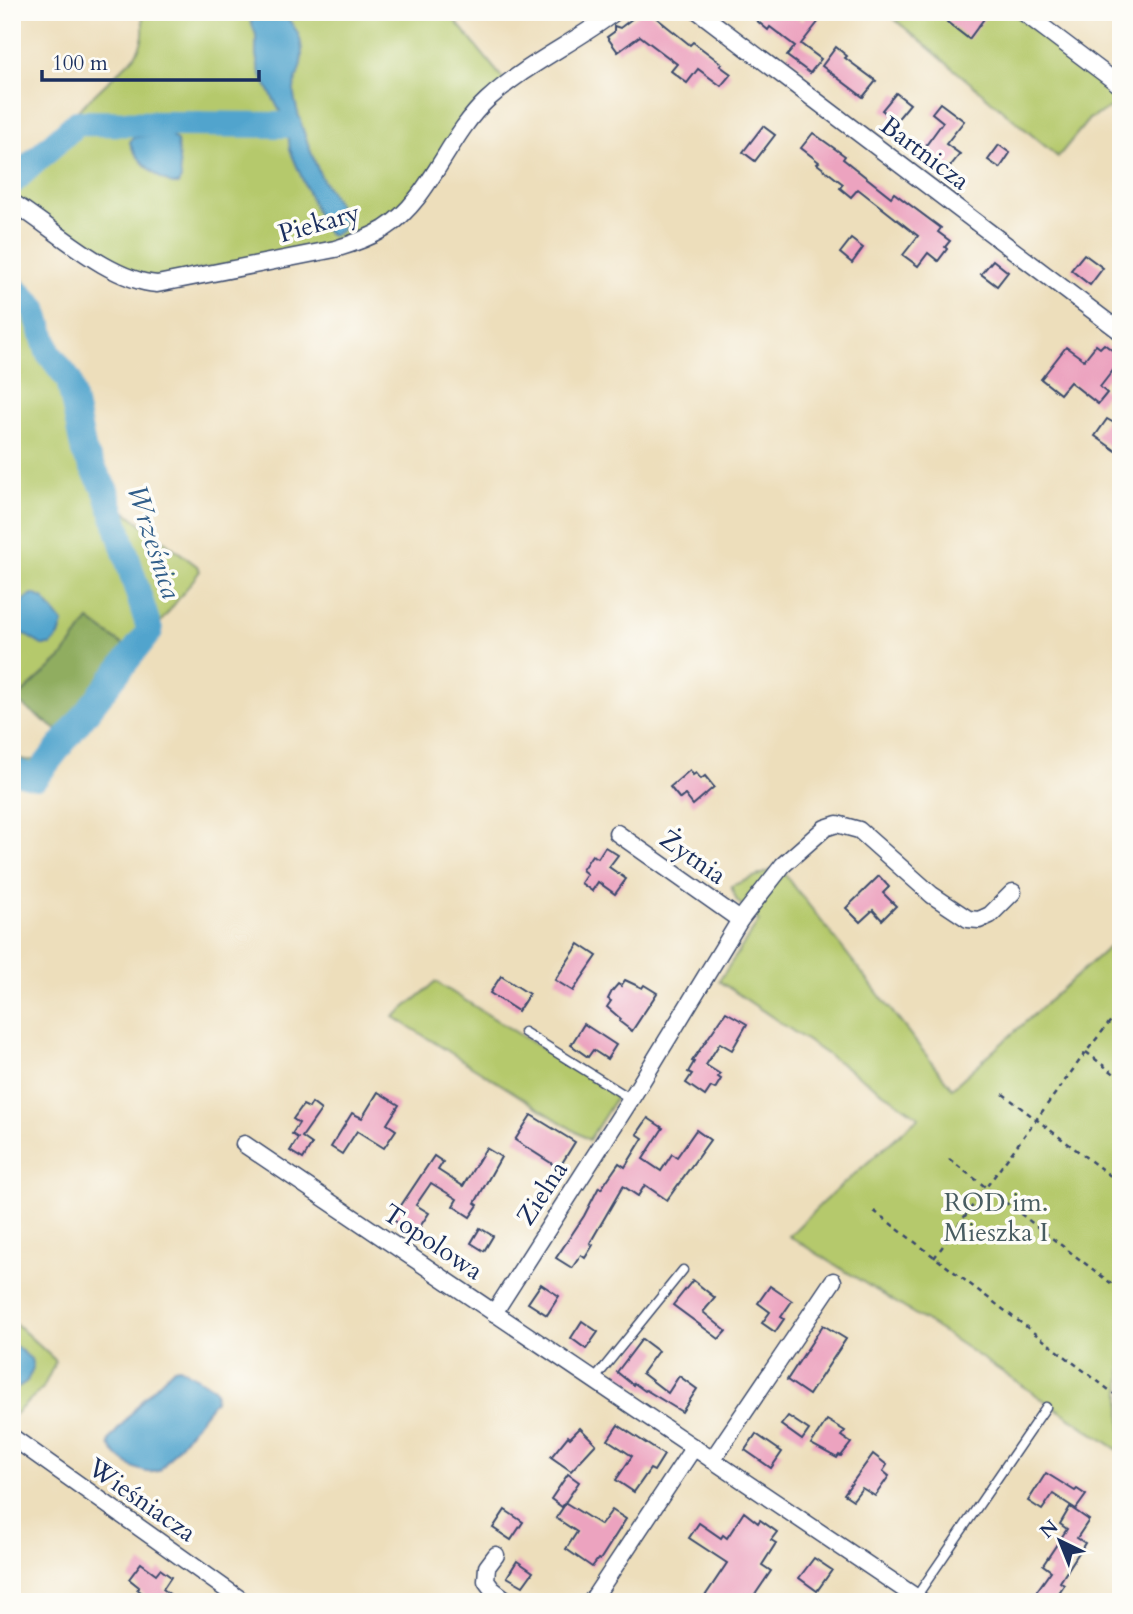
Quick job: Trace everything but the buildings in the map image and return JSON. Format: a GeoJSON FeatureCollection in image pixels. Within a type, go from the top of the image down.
{"type":"FeatureCollection","features":[{"type":"Feature","properties":{"kind":"street","name":"Piekary"},"geometry":{"type":"LineString","coordinates":[[12,202],[38,218],[79,250],[125,276],[144,283],[157,284],[335,249],[363,240],[387,228],[419,194],[462,127],[487,100],[517,76],[615,12]]}},
{"type":"Feature","properties":{"kind":"street","name":"Bartnicza"},"geometry":{"type":"LineString","coordinates":[[699,12],[1121,332]]}},
{"type":"Feature","properties":{"kind":"street"},"geometry":{"type":"LineString","coordinates":[[1023,12],[1121,86]]}},
{"type":"Feature","properties":{"kind":"street","name":"Zielna"},"geometry":{"type":"LineString","coordinates":[[494,1313],[631,1099],[740,920],[783,865],[825,828],[837,824],[859,830],[932,895],[968,919],[979,920],[990,915],[1013,892]]}},
{"type":"Feature","properties":{"kind":"street","name":"Żytnia"},"geometry":{"type":"LineString","coordinates":[[617,833],[740,920]]}},
{"type":"Feature","properties":{"kind":"street","name":"Topolowa"},"geometry":{"type":"LineString","coordinates":[[244,1144],[919,1599]]}},
{"type":"Feature","properties":{"kind":"street"},"geometry":{"type":"LineString","coordinates":[[712,1460],[833,1281]]}},
{"type":"Feature","properties":{"kind":"street","name":"Wieśniacza"},"geometry":{"type":"LineString","coordinates":[[12,1437],[244,1602]]}},
{"type":"Feature","properties":{"kind":"street"},"geometry":{"type":"LineString","coordinates":[[591,1602],[694,1447]]}},
{"type":"Feature","properties":{"kind":"street"},"geometry":{"type":"LineString","coordinates":[[496,1555],[487,1567],[486,1581],[509,1602]]}},
{"type":"Feature","properties":{"kind":"lane"},"geometry":{"type":"LineString","coordinates":[[524,1032],[631,1099]]}},
{"type":"Feature","properties":{"kind":"lane"},"geometry":{"type":"LineString","coordinates":[[594,1380],[683,1270]]}},
{"type":"Feature","properties":{"kind":"lane"},"geometry":{"type":"LineString","coordinates":[[919,1599],[1046,1407]]}},
{"type":"Feature","properties":{"kind":"path"},"geometry":{"type":"LineString","coordinates":[[934,1258],[1121,1008]]}},
{"type":"Feature","properties":{"kind":"path"},"geometry":{"type":"LineString","coordinates":[[1086,1052],[1121,1079]]}},
{"type":"Feature","properties":{"kind":"path"},"geometry":{"type":"LineString","coordinates":[[1003,1094],[1121,1184]]}},
{"type":"Feature","properties":{"kind":"path"},"geometry":{"type":"LineString","coordinates":[[949,1159],[1121,1291]]}},
{"type":"Feature","properties":{"kind":"path"},"geometry":{"type":"LineString","coordinates":[[874,1211],[1121,1399]]}},
{"type":"Feature","properties":{"kind":"path"},"geometry":{"type":"LineString","coordinates":[[1116,1395],[1121,1389]]}},
{"type":"Feature","properties":{"kind":"green space"},"geometry":{"type":"Polygon","coordinates":[[[142,12],[448,12],[504,80],[415,190],[385,221],[359,236],[328,245],[162,277],[141,277],[96,255],[12,195],[12,173],[134,57],[143,36],[142,12]]]}},
{"type":"Feature","properties":{"kind":"green space"},"geometry":{"type":"Polygon","coordinates":[[[886,12],[1011,12],[1121,96],[1121,102],[1089,119],[1058,157],[886,12]]]}},
{"type":"Feature","properties":{"kind":"green space"},"geometry":{"type":"Polygon","coordinates":[[[12,283],[38,308],[52,352],[73,378],[83,433],[77,430],[81,453],[103,492],[108,511],[114,503],[200,571],[39,780],[12,773],[12,757],[31,760],[42,756],[127,648],[89,620],[61,658],[15,700],[12,698],[12,283]]]}},
{"type":"Feature","properties":{"kind":"green space"},"geometry":{"type":"Polygon","coordinates":[[[89,620],[127,648],[61,733],[15,700],[61,658],[89,620]]]}},
{"type":"Feature","properties":{"kind":"green space","name":"ROD im. Mieszka I"},"geometry":{"type":"Polygon","coordinates":[[[779,867],[952,1088],[1121,936],[1121,1452],[940,1330],[789,1236],[823,1202],[919,1117],[719,981],[759,921],[737,901],[731,886],[779,867]]]}},
{"type":"Feature","properties":{"kind":"green space"},"geometry":{"type":"Polygon","coordinates":[[[436,982],[617,1096],[589,1140],[394,1017],[436,982]]]}},
{"type":"Feature","properties":{"kind":"green space"},"geometry":{"type":"Polygon","coordinates":[[[12,1324],[17,1325],[56,1361],[43,1388],[12,1417],[12,1324]]]}},
{"type":"Feature","properties":{"kind":"water"},"geometry":{"type":"Polygon","coordinates":[[[247,12],[280,12],[297,32],[302,56],[294,95],[315,163],[342,214],[342,230],[332,236],[324,230],[290,150],[287,125],[259,71],[256,35],[247,12]]]}},
{"type":"Feature","properties":{"kind":"water"},"geometry":{"type":"Polygon","coordinates":[[[168,134],[177,141],[181,179],[178,184],[164,180],[149,169],[136,155],[130,142],[133,137],[168,134]]]}},
{"type":"Feature","properties":{"kind":"water"},"geometry":{"type":"Polygon","coordinates":[[[33,594],[43,598],[63,623],[59,636],[51,645],[42,645],[12,627],[12,620],[23,602],[33,594]]]}},
{"type":"Feature","properties":{"kind":"water"},"geometry":{"type":"Polygon","coordinates":[[[12,1343],[31,1359],[33,1368],[27,1381],[12,1392],[12,1343]]]}},
{"type":"Feature","properties":{"kind":"water"},"geometry":{"type":"Polygon","coordinates":[[[179,1367],[214,1388],[215,1400],[160,1470],[139,1470],[119,1457],[109,1445],[110,1439],[144,1398],[174,1368],[179,1367]]]}},
{"type":"Feature","properties":{"kind":"waterway","name":"Wrześnica"},"geometry":{"type":"LineString","coordinates":[[12,182],[77,123],[288,125]]}},
{"type":"Feature","properties":{"kind":"waterway","name":"Wrześnica"},"geometry":{"type":"LineString","coordinates":[[12,286],[35,309],[48,352],[69,380],[84,452],[106,491],[150,631],[36,777],[12,771]]}}]}
